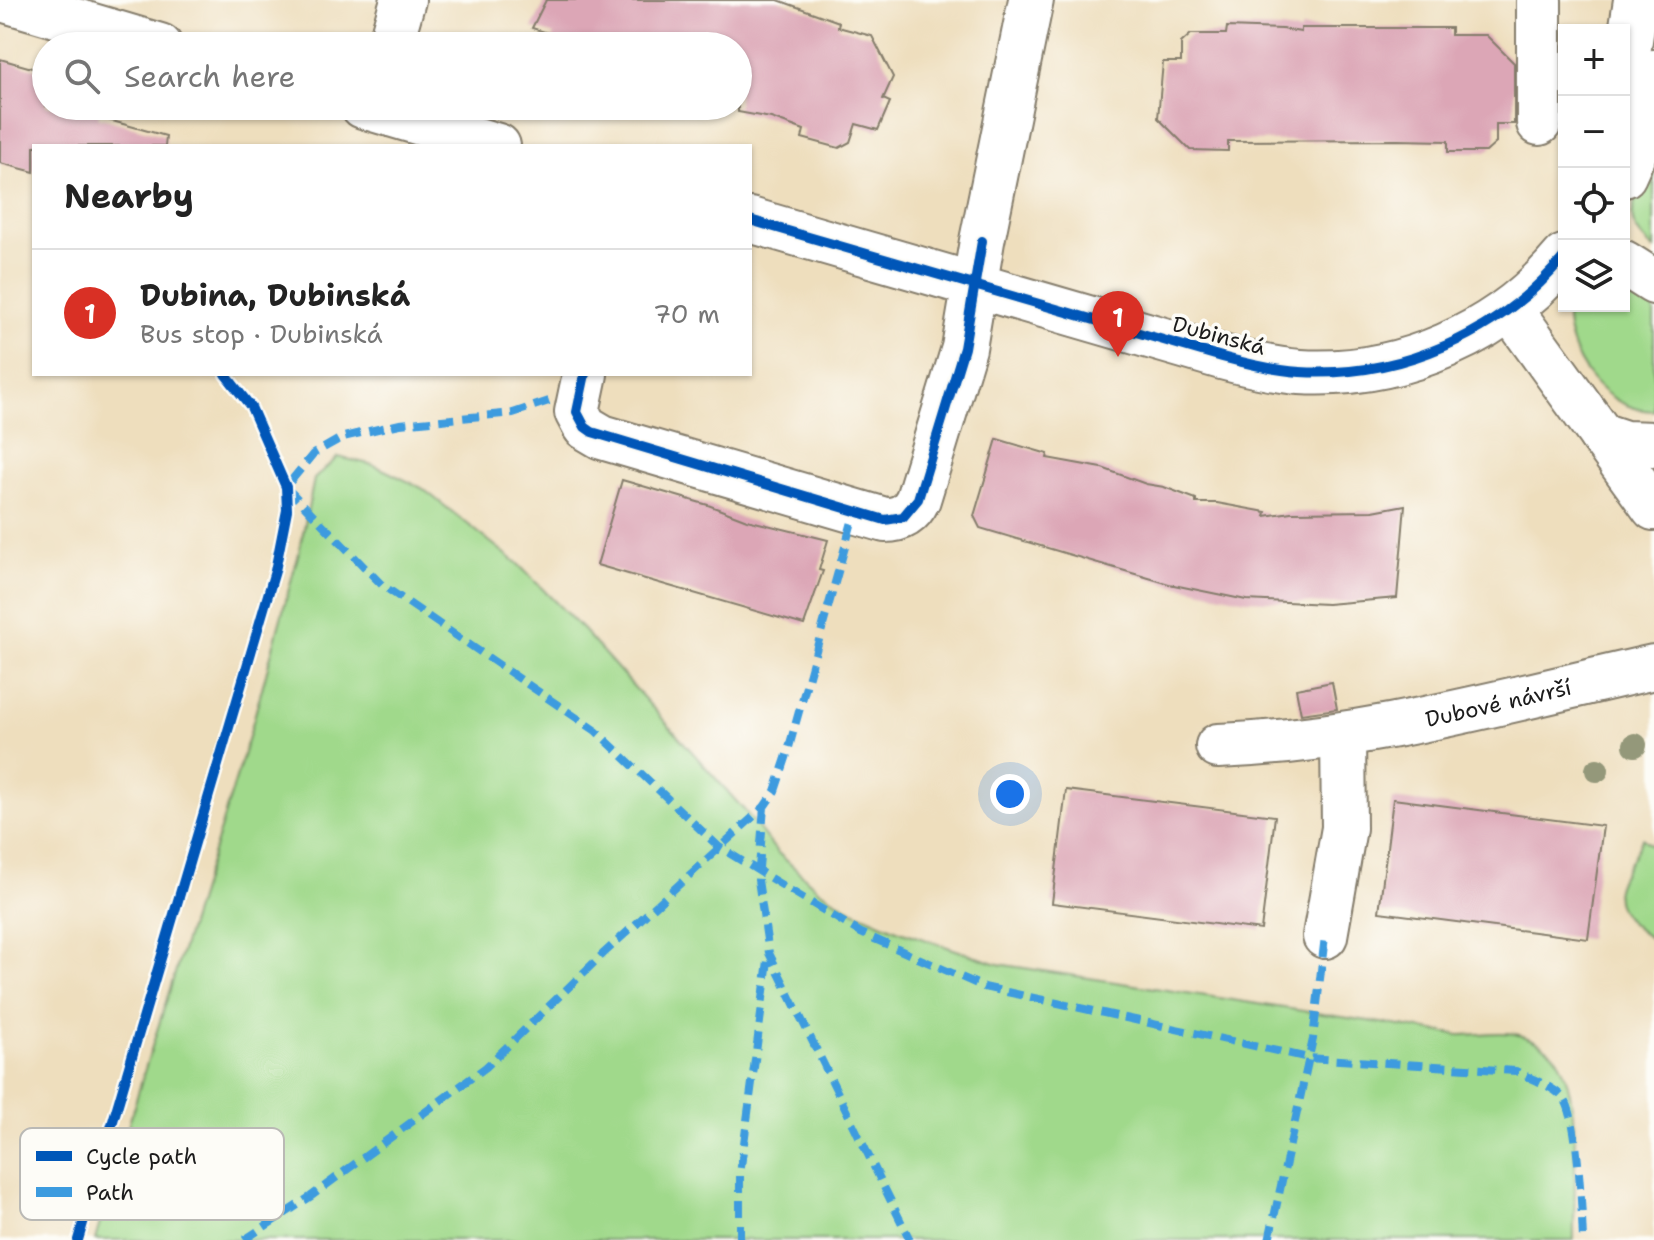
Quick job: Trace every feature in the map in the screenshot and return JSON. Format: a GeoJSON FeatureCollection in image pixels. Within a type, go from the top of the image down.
{"type":"FeatureCollection","features":[{"type":"Feature","properties":{"kind":"street"},"geometry":{"type":"LineString","coordinates":[[5,0],[113,32]]}},
{"type":"Feature","properties":{"kind":"street"},"geometry":{"type":"LineString","coordinates":[[394,32],[403,0]]}},
{"type":"Feature","properties":{"kind":"street"},"geometry":{"type":"LineString","coordinates":[[585,376],[577,412],[585,427],[592,432],[885,520],[895,520],[909,513],[918,499],[964,348],[982,241],[1031,0]]}},
{"type":"Feature","properties":{"kind":"street"},"geometry":{"type":"LineString","coordinates":[[1539,0],[1539,123]]}},
{"type":"Feature","properties":{"kind":"street"},"geometry":{"type":"LineString","coordinates":[[1627,168],[1640,139],[1646,90],[1635,71],[1636,0]]}},
{"type":"Feature","properties":{"kind":"street"},"geometry":{"type":"LineString","coordinates":[[1635,71],[1639,38],[1654,22]]}},
{"type":"Feature","properties":{"kind":"street"},"geometry":{"type":"LineString","coordinates":[[413,120],[491,144]]}},
{"type":"Feature","properties":{"kind":"street","name":"Dubinská"},"geometry":{"type":"LineString","coordinates":[[752,221],[1222,357],[1271,369],[1301,372],[1373,368],[1410,359],[1459,340],[1510,309],[1558,263]]}},
{"type":"Feature","properties":{"kind":"street"},"geometry":{"type":"LineString","coordinates":[[1630,267],[1654,282]]}},
{"type":"Feature","properties":{"kind":"street"},"geometry":{"type":"LineString","coordinates":[[1510,309],[1654,508]]}},
{"type":"Feature","properties":{"kind":"street"},"geometry":{"type":"LineString","coordinates":[[1601,435],[1625,443],[1654,444]]}},
{"type":"Feature","properties":{"kind":"street","name":"Dubové návrší"},"geometry":{"type":"LineString","coordinates":[[1218,746],[1343,735],[1654,667]]}},
{"type":"Feature","properties":{"kind":"street"},"geometry":{"type":"LineString","coordinates":[[1325,936],[1344,828],[1343,735]]}},
{"type":"Feature","properties":{"kind":"green space"},"geometry":{"type":"Polygon","coordinates":[[[1654,143],[1654,249],[1638,232],[1632,218],[1654,143]]]}},
{"type":"Feature","properties":{"kind":"green space"},"geometry":{"type":"Polygon","coordinates":[[[1630,291],[1654,305],[1654,411],[1618,401],[1603,390],[1579,360],[1567,325],[1567,312],[1630,312],[1630,291]]]}},
{"type":"Feature","properties":{"kind":"green space"},"geometry":{"type":"Polygon","coordinates":[[[338,457],[374,465],[422,488],[517,563],[583,630],[745,811],[777,852],[819,890],[854,911],[897,930],[998,964],[1459,1035],[1515,1034],[1543,1046],[1557,1058],[1565,1075],[1574,1120],[1574,1240],[95,1240],[101,1220],[284,1220],[284,1128],[128,1128],[248,740],[300,548],[314,479],[338,457]]]}},
{"type":"Feature","properties":{"kind":"green space"},"geometry":{"type":"Polygon","coordinates":[[[1642,838],[1654,847],[1654,939],[1643,934],[1628,920],[1617,898],[1620,879],[1642,838]]]}},
{"type":"Feature","properties":{"kind":"building"},"geometry":{"type":"Polygon","coordinates":[[[546,0],[778,0],[839,22],[838,27],[872,36],[893,77],[883,99],[890,102],[878,130],[856,124],[850,142],[839,148],[802,138],[804,130],[752,115],[752,32],[545,32],[532,28],[546,0]]]}},
{"type":"Feature","properties":{"kind":"building"},"geometry":{"type":"Polygon","coordinates":[[[1227,27],[1301,32],[1301,28],[1451,28],[1451,35],[1486,35],[1514,63],[1514,124],[1496,124],[1496,143],[1486,152],[1448,152],[1448,141],[1397,140],[1228,141],[1228,151],[1190,150],[1158,118],[1163,62],[1181,62],[1181,43],[1191,34],[1226,34],[1227,27]]]}},
{"type":"Feature","properties":{"kind":"building"},"geometry":{"type":"Polygon","coordinates":[[[0,59],[32,68],[32,120],[109,120],[166,136],[165,144],[32,144],[32,171],[0,163],[0,59]]]}},
{"type":"Feature","properties":{"kind":"building"},"geometry":{"type":"Polygon","coordinates":[[[997,439],[1048,454],[1047,458],[1102,468],[1146,484],[1164,487],[1196,499],[1196,503],[1217,503],[1266,512],[1265,516],[1291,512],[1373,511],[1405,505],[1397,598],[1327,604],[1246,600],[1169,584],[980,528],[974,516],[997,439]]]}},
{"type":"Feature","properties":{"kind":"building"},"geometry":{"type":"Polygon","coordinates":[[[622,480],[708,505],[747,520],[828,540],[819,570],[823,571],[804,625],[597,565],[622,480]]]}},
{"type":"Feature","properties":{"kind":"building"},"geometry":{"type":"Polygon","coordinates":[[[1332,682],[1337,709],[1301,714],[1296,689],[1332,682]]]}},
{"type":"Feature","properties":{"kind":"building"},"geometry":{"type":"Polygon","coordinates":[[[1066,790],[1275,816],[1261,930],[1052,903],[1066,790]]]}},
{"type":"Feature","properties":{"kind":"building"},"geometry":{"type":"Polygon","coordinates":[[[1393,799],[1603,826],[1588,939],[1379,912],[1393,799]]]}},
{"type":"Feature","properties":{"kind":"marked path"},"geometry":{"type":"LineString","coordinates":[[549,401],[513,413],[400,424],[343,437],[313,454],[286,487],[382,585],[596,731],[719,847],[861,933],[984,987],[1309,1058],[1516,1071],[1548,1087],[1564,1099],[1573,1125],[1583,1240]]}},
{"type":"Feature","properties":{"kind":"marked path"},"geometry":{"type":"LineString","coordinates":[[284,1214],[486,1067],[604,953],[764,807],[775,791],[786,758],[855,511]]}},
{"type":"Feature","properties":{"kind":"marked path"},"geometry":{"type":"LineString","coordinates":[[764,807],[758,880],[769,953],[910,1240]]}},
{"type":"Feature","properties":{"kind":"marked path"},"geometry":{"type":"LineString","coordinates":[[1269,1240],[1313,1039],[1325,936]]}},
{"type":"Feature","properties":{"kind":"marked path"},"geometry":{"type":"LineString","coordinates":[[740,1240],[740,1174],[769,953]]}},
{"type":"Feature","properties":{"kind":"marked path"},"geometry":{"type":"LineString","coordinates":[[244,1240],[275,1220]]}},
{"type":"Feature","properties":{"kind":"cycle path"},"geometry":{"type":"LineString","coordinates":[[752,221],[1222,357],[1300,372],[1337,372],[1374,367],[1411,359],[1446,346],[1510,308],[1558,263]]}},
{"type":"Feature","properties":{"kind":"cycle path"},"geometry":{"type":"LineString","coordinates":[[585,376],[577,412],[585,427],[592,432],[885,520],[903,517],[918,499],[964,348],[982,241]]}},
{"type":"Feature","properties":{"kind":"cycle path"},"geometry":{"type":"LineString","coordinates":[[111,1128],[275,571],[287,510],[286,487],[251,407],[227,376]]}},
{"type":"Feature","properties":{"kind":"cycle path"},"geometry":{"type":"LineString","coordinates":[[78,1240],[84,1220]]}},
{"type":"Feature","properties":{"kind":"place","name":"Dubina, Dubinská"},"geometry":{"type":"Point","coordinates":[1118,357]}}]}
